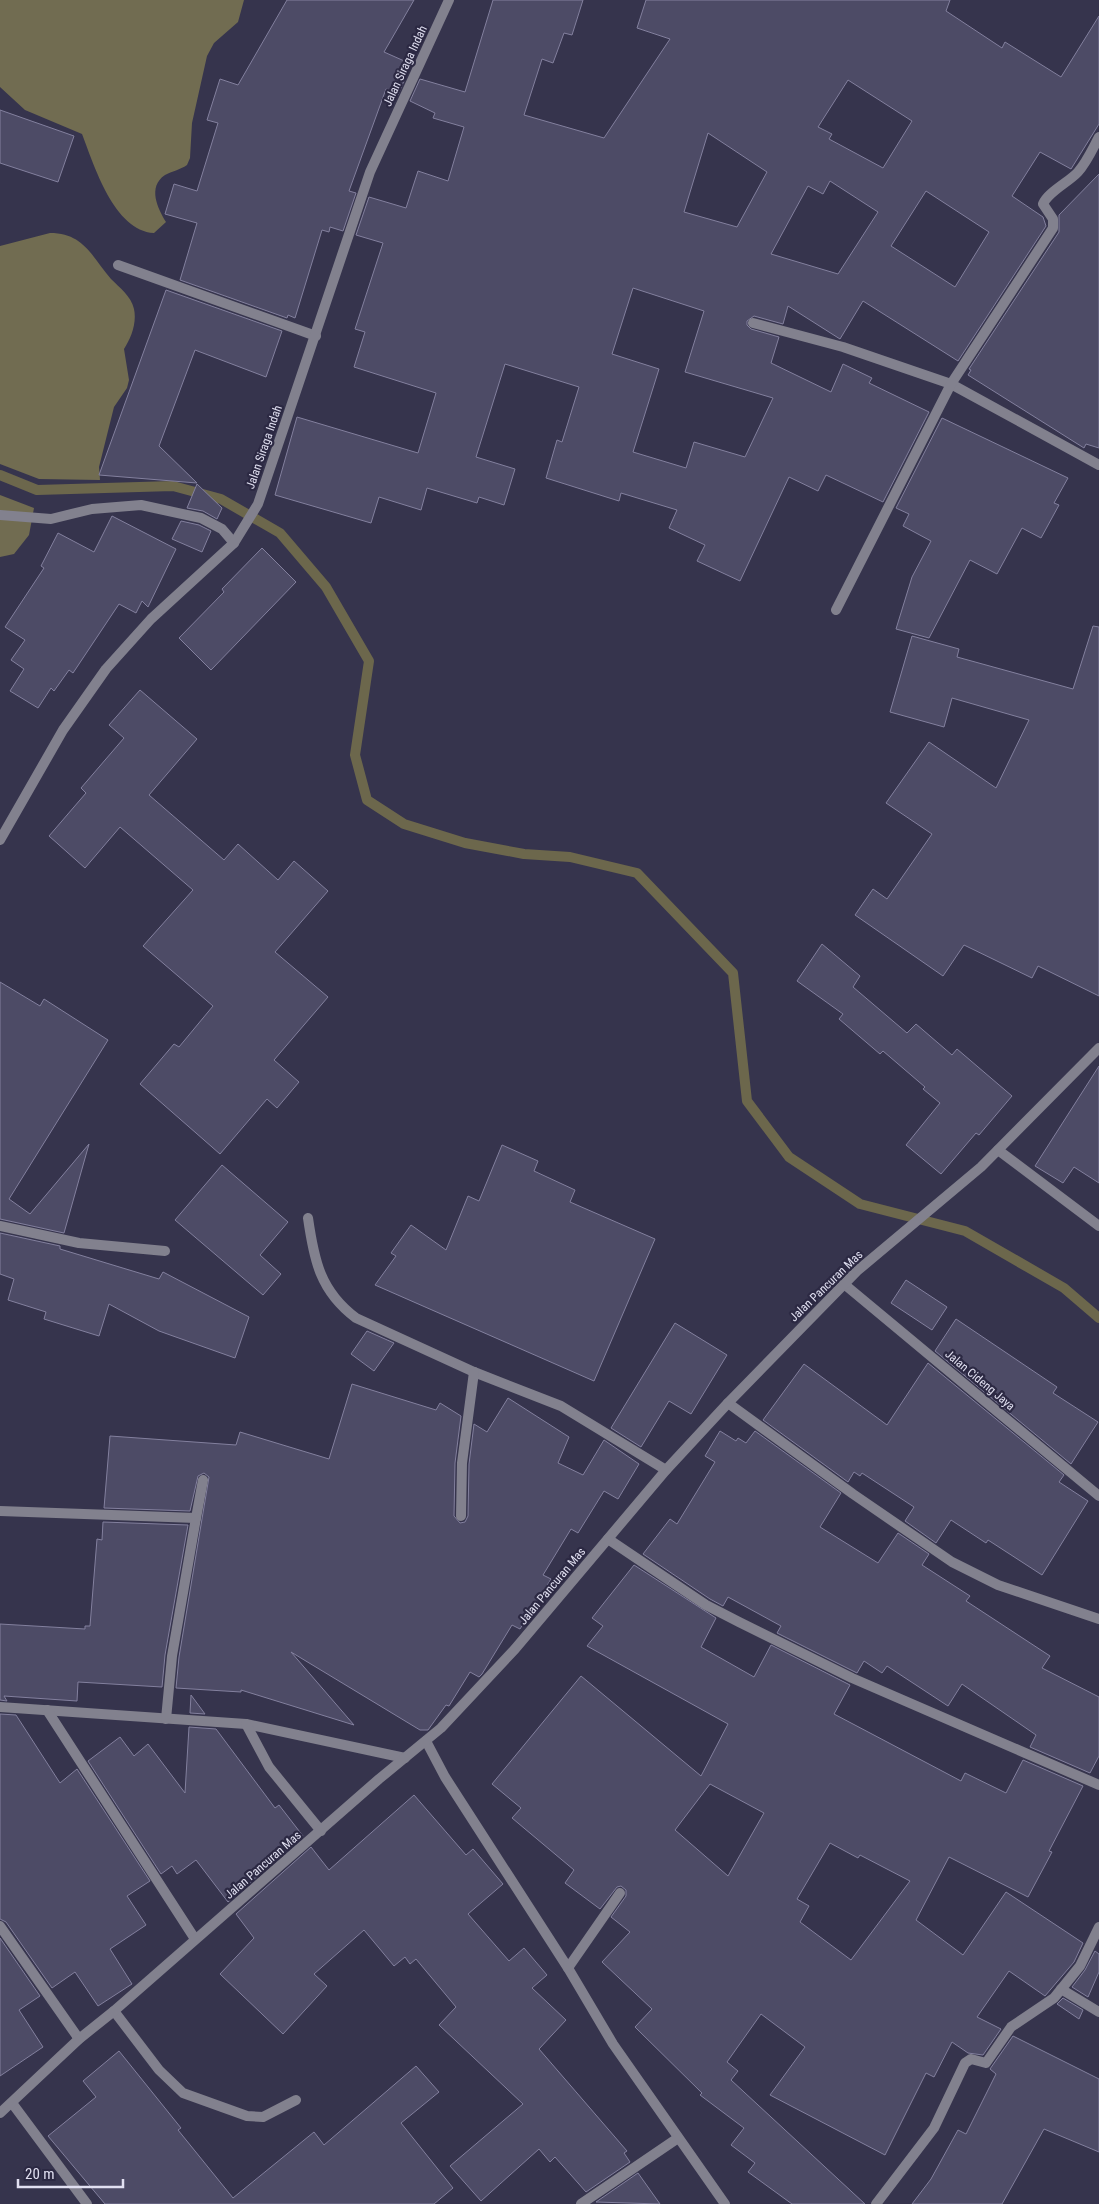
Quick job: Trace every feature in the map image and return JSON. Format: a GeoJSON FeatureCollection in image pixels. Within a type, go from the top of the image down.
{"type":"FeatureCollection","features":[{"type":"Feature","properties":{"kind":"street","name":"Jalan Siraga Indah"},"geometry":{"type":"LineString","coordinates":[[0,840],[63,730],[106,669],[151,619],[237,540],[258,504],[370,172],[449,0]]}},
{"type":"Feature","properties":{"kind":"street"},"geometry":{"type":"LineString","coordinates":[[836,610],[951,384],[1052,228],[1052,219],[1043,204],[1046,197],[1060,188],[1081,169],[1099,137]]}},
{"type":"Feature","properties":{"kind":"street"},"geometry":{"type":"LineString","coordinates":[[118,265],[316,336]]}},
{"type":"Feature","properties":{"kind":"street"},"geometry":{"type":"LineString","coordinates":[[753,323],[843,347],[951,384],[1099,465]]}},
{"type":"Feature","properties":{"kind":"street"},"geometry":{"type":"LineString","coordinates":[[0,515],[51,518],[92,509],[141,505],[201,518],[222,529],[237,540]]}},
{"type":"Feature","properties":{"kind":"street","name":"Jalan Pancuran Mas"},"geometry":{"type":"LineString","coordinates":[[0,2113],[79,2039],[114,2011],[426,1741],[515,1649],[666,1470],[728,1403],[857,1271],[954,1191],[998,1150],[1099,1048]]}},
{"type":"Feature","properties":{"kind":"street"},"geometry":{"type":"LineString","coordinates":[[998,1150],[1099,1226]]}},
{"type":"Feature","properties":{"kind":"street"},"geometry":{"type":"LineString","coordinates":[[308,1218],[318,1272],[342,1307],[356,1318],[474,1372],[561,1406],[666,1470]]}},
{"type":"Feature","properties":{"kind":"street"},"geometry":{"type":"LineString","coordinates":[[0,1226],[79,1243],[166,1251]]}},
{"type":"Feature","properties":{"kind":"street","name":"Jalan Cideng Jaya"},"geometry":{"type":"LineString","coordinates":[[844,1284],[1099,1496]]}},
{"type":"Feature","properties":{"kind":"street"},"geometry":{"type":"LineString","coordinates":[[461,1516],[462,1463],[474,1372]]}},
{"type":"Feature","properties":{"kind":"street"},"geometry":{"type":"LineString","coordinates":[[728,1403],[952,1562],[998,1585],[1099,1619]]}},
{"type":"Feature","properties":{"kind":"street"},"geometry":{"type":"LineString","coordinates":[[166,1719],[172,1656],[203,1480]]}},
{"type":"Feature","properties":{"kind":"street"},"geometry":{"type":"LineString","coordinates":[[0,1511],[196,1518]]}},
{"type":"Feature","properties":{"kind":"street"},"geometry":{"type":"LineString","coordinates":[[608,1539],[706,1605],[739,1622],[852,1678],[1099,1785]]}},
{"type":"Feature","properties":{"kind":"street"},"geometry":{"type":"LineString","coordinates":[[0,1707],[246,1724],[405,1758]]}},
{"type":"Feature","properties":{"kind":"street"},"geometry":{"type":"LineString","coordinates":[[47,1710],[195,1939]]}},
{"type":"Feature","properties":{"kind":"street"},"geometry":{"type":"LineString","coordinates":[[246,1724],[269,1767],[321,1831]]}},
{"type":"Feature","properties":{"kind":"street"},"geometry":{"type":"LineString","coordinates":[[426,1741],[487,1845],[568,1968],[613,2044],[726,2204]]}},
{"type":"Feature","properties":{"kind":"street"},"geometry":{"type":"LineString","coordinates":[[568,1968],[620,1893]]}},
{"type":"Feature","properties":{"kind":"street"},"geometry":{"type":"LineString","coordinates":[[0,1926],[79,2039]]}},
{"type":"Feature","properties":{"kind":"street"},"geometry":{"type":"LineString","coordinates":[[876,2204],[934,2128],[965,2063],[972,2059],[986,2063],[1011,2027],[1044,2007],[1080,1966],[1099,1927]]}},
{"type":"Feature","properties":{"kind":"street"},"geometry":{"type":"LineString","coordinates":[[1061,1989],[1099,2012]]}},
{"type":"Feature","properties":{"kind":"street"},"geometry":{"type":"LineString","coordinates":[[114,2011],[159,2070],[183,2093],[229,2111],[263,2117],[296,2100]]}},
{"type":"Feature","properties":{"kind":"street"},"geometry":{"type":"LineString","coordinates":[[12,2103],[87,2204]]}},
{"type":"Feature","properties":{"kind":"street"},"geometry":{"type":"LineString","coordinates":[[581,2204],[678,2138]]}},
{"type":"Feature","properties":{"kind":"shaded area"},"geometry":{"type":"Polygon","coordinates":[[[0,0],[244,0],[238,22],[214,43],[207,56],[192,123],[190,158],[187,165],[165,175],[156,186],[157,205],[166,222],[154,233],[140,229],[128,221],[117,209],[100,178],[82,134],[25,110],[0,87],[0,0]]]}},
{"type":"Feature","properties":{"kind":"shaded area"},"geometry":{"type":"Polygon","coordinates":[[[50,233],[62,234],[79,242],[133,304],[135,320],[133,330],[124,349],[129,380],[127,388],[114,407],[99,467],[100,480],[39,479],[0,464],[0,246],[50,233]]]}},
{"type":"Feature","properties":{"kind":"shaded area"},"geometry":{"type":"Polygon","coordinates":[[[0,495],[34,508],[29,535],[14,554],[0,557],[0,495]]]}},
{"type":"Feature","properties":{"kind":"building"},"geometry":{"type":"Polygon","coordinates":[[[287,0],[414,0],[384,52],[411,64],[398,95],[386,89],[349,191],[356,193],[343,231],[330,227],[329,232],[322,230],[295,318],[288,315],[287,318],[180,280],[197,223],[165,214],[174,184],[197,191],[218,123],[207,120],[220,79],[238,85],[287,0]]]}},
{"type":"Feature","properties":{"kind":"building"},"geometry":{"type":"Polygon","coordinates":[[[493,0],[583,0],[572,35],[564,33],[553,63],[542,59],[524,115],[604,138],[670,39],[637,28],[646,0],[950,0],[946,11],[1002,48],[1005,42],[1061,77],[1099,16],[1099,124],[1071,169],[1040,152],[1012,196],[1043,217],[1046,226],[958,361],[863,301],[840,339],[788,306],[783,324],[754,316],[747,321],[747,325],[751,329],[779,337],[771,363],[831,392],[843,364],[872,378],[869,383],[929,412],[883,502],[826,475],[818,491],[789,477],[740,581],[697,561],[705,545],[669,528],[677,510],[621,493],[619,501],[546,478],[557,440],[562,442],[579,387],[505,364],[476,457],[515,469],[504,505],[479,497],[477,503],[427,488],[421,510],[379,497],[371,523],[275,495],[297,417],[418,453],[436,393],[354,367],[365,332],[355,329],[383,243],[356,235],[369,197],[406,208],[418,171],[448,181],[464,127],[433,118],[435,113],[410,101],[420,79],[465,92],[493,0]],[[848,80],[818,127],[832,134],[829,139],[883,168],[912,121],[848,80]],[[708,133],[684,212],[737,227],[767,172],[708,133]],[[830,181],[823,194],[808,186],[771,254],[838,274],[878,212],[830,181]],[[926,191],[891,246],[955,287],[989,232],[926,191]],[[633,288],[612,354],[659,369],[633,452],[686,468],[694,442],[745,457],[773,398],[685,372],[704,311],[633,288]]]}},
{"type":"Feature","properties":{"kind":"building"},"geometry":{"type":"Polygon","coordinates":[[[0,110],[74,136],[58,182],[0,163],[0,110]]]}},
{"type":"Feature","properties":{"kind":"building"},"geometry":{"type":"Polygon","coordinates":[[[1099,174],[1099,448],[1086,444],[1084,448],[968,375],[971,370],[969,369],[1059,232],[1059,215],[1099,174]]]}},
{"type":"Feature","properties":{"kind":"building"},"geometry":{"type":"Polygon","coordinates":[[[166,290],[282,331],[266,377],[195,350],[159,446],[197,483],[99,475],[166,290]]]}},
{"type":"Feature","properties":{"kind":"building"},"geometry":{"type":"Polygon","coordinates":[[[942,418],[1068,478],[1054,503],[1059,505],[1041,538],[1022,528],[997,574],[970,560],[929,638],[896,629],[912,577],[931,541],[903,526],[909,514],[896,508],[942,418]]]}},
{"type":"Feature","properties":{"kind":"building"},"geometry":{"type":"Polygon","coordinates":[[[197,484],[222,508],[217,519],[203,511],[187,508],[197,484]]]}},
{"type":"Feature","properties":{"kind":"building"},"geometry":{"type":"Polygon","coordinates":[[[112,516],[176,549],[148,607],[142,601],[136,613],[119,604],[73,673],[69,670],[54,691],[51,688],[38,708],[10,691],[24,669],[11,660],[25,640],[5,627],[44,568],[41,566],[58,533],[94,552],[112,516]]]}},
{"type":"Feature","properties":{"kind":"building"},"geometry":{"type":"Polygon","coordinates":[[[181,521],[199,525],[211,531],[202,552],[172,539],[181,521]]]}},
{"type":"Feature","properties":{"kind":"building"},"geometry":{"type":"Polygon","coordinates":[[[262,548],[296,582],[211,670],[179,638],[224,592],[222,589],[262,548]]]}},
{"type":"Feature","properties":{"kind":"building"},"geometry":{"type":"Polygon","coordinates":[[[1093,626],[1099,627],[1099,996],[1038,966],[1032,978],[964,945],[943,976],[855,915],[873,889],[887,899],[932,834],[886,803],[929,742],[996,788],[1029,720],[952,698],[944,727],[890,712],[912,636],[959,649],[957,657],[1073,689],[1093,626]]]}},
{"type":"Feature","properties":{"kind":"building"},"geometry":{"type":"Polygon","coordinates":[[[140,690],[197,739],[149,795],[224,860],[238,844],[278,880],[294,861],[328,891],[275,952],[328,997],[274,1060],[299,1082],[277,1108],[267,1099],[220,1154],[140,1084],[174,1044],[179,1047],[213,1006],[143,946],[193,890],[120,827],[85,868],[49,836],[86,793],[81,788],[124,738],[109,725],[140,690]]]}},
{"type":"Feature","properties":{"kind":"building"},"geometry":{"type":"Polygon","coordinates":[[[822,944],[860,976],[853,987],[907,1033],[916,1024],[952,1055],[957,1049],[1012,1096],[979,1135],[976,1133],[941,1174],[906,1145],[940,1103],[923,1089],[925,1087],[883,1051],[880,1054],[839,1019],[843,1014],[797,981],[822,944]]]}},
{"type":"Feature","properties":{"kind":"building"},"geometry":{"type":"Polygon","coordinates":[[[0,982],[40,1006],[44,999],[108,1040],[9,1199],[30,1214],[89,1144],[64,1233],[0,1219],[0,982]]]}},
{"type":"Feature","properties":{"kind":"building"},"geometry":{"type":"Polygon","coordinates":[[[1099,1066],[1099,1183],[1074,1167],[1063,1183],[1035,1166],[1099,1066]]]}},
{"type":"Feature","properties":{"kind":"building"},"geometry":{"type":"Polygon","coordinates":[[[502,1145],[538,1161],[534,1171],[575,1190],[570,1202],[655,1239],[594,1381],[375,1285],[396,1256],[391,1253],[411,1225],[446,1250],[468,1196],[479,1201],[502,1145]]]}},
{"type":"Feature","properties":{"kind":"building"},"geometry":{"type":"Polygon","coordinates":[[[222,1165],[288,1222],[260,1255],[281,1274],[263,1295],[175,1220],[222,1165]]]}},
{"type":"Feature","properties":{"kind":"building"},"geometry":{"type":"Polygon","coordinates":[[[0,1233],[60,1246],[60,1249],[159,1279],[163,1272],[249,1317],[235,1358],[159,1331],[109,1304],[99,1336],[44,1319],[46,1312],[8,1300],[14,1279],[0,1274],[0,1233]]]}},
{"type":"Feature","properties":{"kind":"building"},"geometry":{"type":"Polygon","coordinates":[[[906,1280],[947,1307],[932,1330],[891,1303],[906,1280]]]}},
{"type":"Feature","properties":{"kind":"building"},"geometry":{"type":"Polygon","coordinates":[[[956,1319],[1057,1387],[1053,1393],[1098,1422],[1071,1464],[935,1351],[956,1319]]]}},
{"type":"Feature","properties":{"kind":"building"},"geometry":{"type":"Polygon","coordinates":[[[675,1323],[727,1355],[691,1414],[669,1401],[641,1447],[611,1428],[675,1323]]]}},
{"type":"Feature","properties":{"kind":"building"},"geometry":{"type":"Polygon","coordinates":[[[367,1331],[394,1343],[374,1371],[351,1354],[367,1331]]]}},
{"type":"Feature","properties":{"kind":"building"},"geometry":{"type":"Polygon","coordinates":[[[928,1363],[1064,1475],[1059,1482],[1088,1501],[1042,1575],[988,1540],[986,1543],[951,1520],[936,1543],[905,1521],[914,1507],[862,1473],[860,1476],[854,1472],[848,1482],[763,1420],[804,1364],[887,1425],[928,1363]]]}},
{"type":"Feature","properties":{"kind":"building"},"geometry":{"type":"Polygon","coordinates":[[[352,1384],[436,1410],[440,1403],[461,1416],[455,1463],[454,1516],[460,1523],[465,1522],[468,1516],[469,1464],[474,1424],[487,1432],[508,1398],[569,1437],[558,1463],[583,1475],[604,1440],[639,1464],[618,1499],[604,1491],[578,1533],[571,1529],[543,1575],[551,1579],[520,1629],[512,1625],[482,1674],[479,1677],[470,1672],[449,1706],[446,1705],[428,1730],[420,1730],[291,1652],[354,1725],[241,1690],[241,1692],[176,1688],[179,1657],[209,1477],[204,1473],[198,1476],[190,1511],[104,1508],[110,1436],[236,1445],[240,1432],[329,1459],[352,1384]]]}},
{"type":"Feature","properties":{"kind":"building"},"geometry":{"type":"Polygon","coordinates":[[[720,1431],[736,1441],[738,1438],[746,1443],[755,1431],[841,1493],[820,1527],[878,1563],[898,1533],[929,1554],[922,1565],[970,1596],[966,1601],[1050,1656],[1042,1668],[1099,1697],[1099,1756],[1090,1773],[1030,1747],[1036,1735],[962,1684],[948,1706],[887,1666],[882,1673],[864,1661],[857,1673],[777,1633],[781,1626],[728,1597],[723,1606],[710,1599],[643,1554],[670,1519],[677,1524],[715,1462],[705,1456],[720,1431]]]}},
{"type":"Feature","properties":{"kind":"building"},"geometry":{"type":"Polygon","coordinates":[[[103,1522],[188,1525],[165,1655],[162,1687],[78,1682],[77,1701],[4,1696],[7,1701],[0,1700],[0,1624],[85,1629],[85,1626],[90,1626],[97,1539],[102,1540],[103,1522]]]}},
{"type":"Feature","properties":{"kind":"building"},"geometry":{"type":"Polygon","coordinates":[[[634,1565],[716,1618],[701,1647],[754,1677],[771,1645],[850,1685],[834,1714],[961,1781],[965,1773],[1006,1793],[1023,1760],[1083,1786],[1049,1851],[1052,1852],[1028,1897],[949,1857],[916,1920],[963,1955],[1006,1892],[1083,1943],[1074,1962],[1045,1996],[1009,1971],[977,2017],[1001,2029],[983,2055],[968,2053],[952,2042],[934,2077],[926,2073],[885,2155],[770,2095],[805,2047],[761,2014],[727,2062],[738,2071],[731,2080],[865,2204],[792,2204],[748,2172],[755,2163],[731,2145],[744,2128],[700,2095],[702,2093],[635,2027],[652,2009],[602,1962],[630,1932],[611,1917],[626,1896],[626,1890],[621,1886],[617,1887],[600,1909],[565,1883],[574,1870],[512,1818],[521,1808],[492,1784],[581,1676],[701,1776],[728,1724],[587,1646],[603,1626],[592,1618],[634,1565]],[[710,1784],[675,1830],[728,1876],[764,1813],[710,1784]],[[830,1843],[797,1899],[809,1906],[800,1922],[851,1960],[910,1881],[860,1855],[858,1858],[830,1843]]]}},
{"type":"Feature","properties":{"kind":"building"},"geometry":{"type":"Polygon","coordinates":[[[191,1695],[205,1714],[190,1713],[191,1695]]]}},
{"type":"Feature","properties":{"kind":"building"},"geometry":{"type":"Polygon","coordinates":[[[0,1714],[16,1715],[60,1783],[77,1769],[150,1881],[127,1896],[146,1925],[110,1949],[132,1984],[98,2006],[75,1972],[52,1988],[6,1922],[0,1919],[0,1714]]]}},
{"type":"Feature","properties":{"kind":"building"},"geometry":{"type":"Polygon","coordinates":[[[189,1727],[216,1729],[275,1808],[279,1805],[303,1836],[228,1902],[196,1860],[177,1874],[172,1866],[161,1874],[88,1761],[120,1737],[134,1756],[148,1744],[185,1793],[189,1727]]]}},
{"type":"Feature","properties":{"kind":"building"},"geometry":{"type":"Polygon","coordinates":[[[414,1795],[466,1855],[473,1849],[503,1884],[468,1914],[509,1961],[524,1948],[547,1975],[532,1988],[566,2020],[539,2049],[627,2151],[624,2153],[630,2162],[586,2192],[555,2157],[550,2162],[539,2149],[481,2201],[450,2166],[523,2104],[439,2025],[456,2007],[416,1959],[410,1964],[405,1957],[394,1966],[364,1930],[314,1974],[327,1986],[283,2034],[220,1974],[254,1938],[236,1914],[311,1847],[329,1870],[414,1795]]]}},
{"type":"Feature","properties":{"kind":"building"},"geometry":{"type":"Polygon","coordinates":[[[0,1938],[40,1996],[19,2010],[43,2047],[0,2076],[0,1938]]]}},
{"type":"Feature","properties":{"kind":"building"},"geometry":{"type":"Polygon","coordinates":[[[1095,1951],[1099,1954],[1099,1972],[1088,1997],[1072,1987],[1085,1970],[1095,1951]]]}},
{"type":"Feature","properties":{"kind":"building"},"geometry":{"type":"Polygon","coordinates":[[[1063,1998],[1083,2010],[1079,2019],[1057,2004],[1063,1998]]]}},
{"type":"Feature","properties":{"kind":"building"},"geometry":{"type":"Polygon","coordinates":[[[1013,2036],[1099,2079],[1099,2152],[1044,2129],[1002,2204],[912,2204],[931,2179],[958,2130],[966,2134],[996,2074],[990,2069],[1013,2036]]]}},
{"type":"Feature","properties":{"kind":"building"},"geometry":{"type":"Polygon","coordinates":[[[119,2051],[181,2128],[178,2130],[233,2198],[314,2132],[324,2145],[416,2066],[439,2092],[401,2123],[453,2188],[434,2204],[105,2204],[48,2136],[96,2097],[83,2081],[119,2051]]]}},
{"type":"Feature","properties":{"kind":"building"},"geometry":{"type":"Polygon","coordinates":[[[638,2173],[660,2204],[596,2202],[638,2173]]]}},
{"type":"Feature","properties":{"kind":"waterway"},"geometry":{"type":"LineString","coordinates":[[0,475],[37,490],[173,486],[221,499],[280,533],[326,587],[369,661],[355,755],[367,800],[404,824],[465,843],[524,854],[570,857],[637,873],[733,973],[747,1101],[789,1157],[860,1204],[965,1231],[1064,1288],[1099,1318]]}}]}
